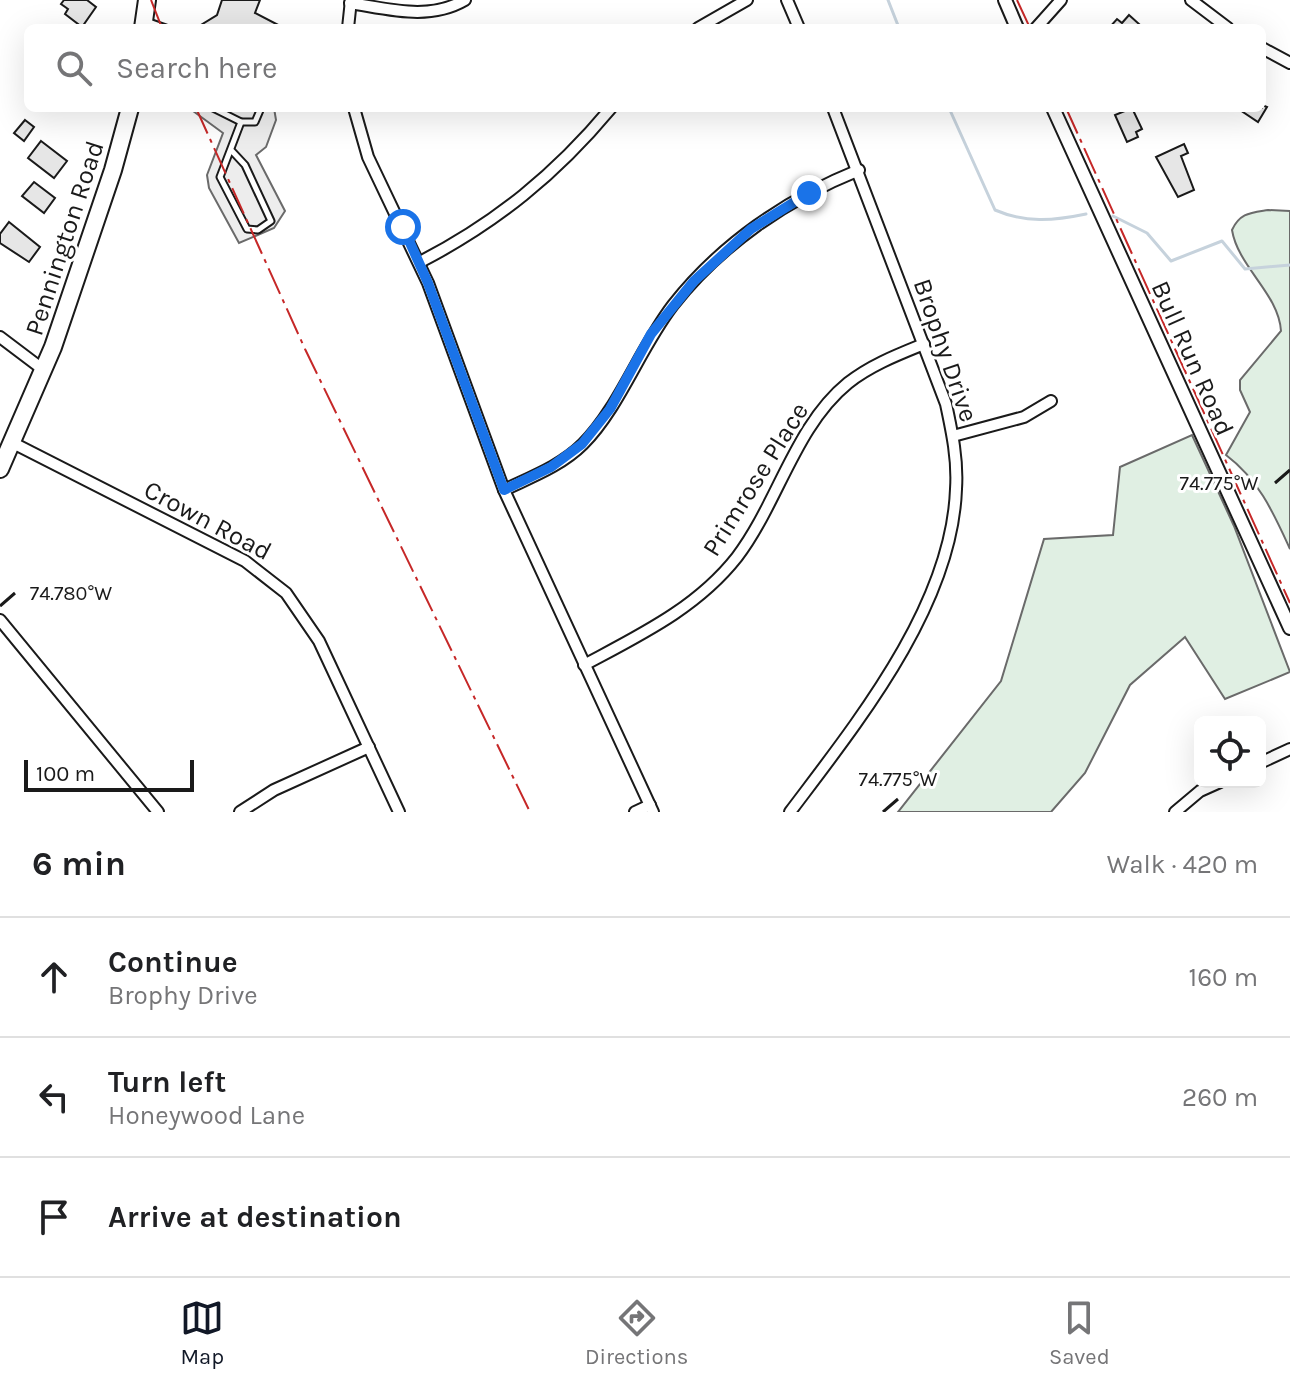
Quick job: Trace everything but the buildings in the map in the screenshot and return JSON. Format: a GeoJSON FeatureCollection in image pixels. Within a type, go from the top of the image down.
{"type":"FeatureCollection","features":[{"type":"Feature","properties":{"kind":"main road"},"geometry":{"type":"LineString","coordinates":[[143,24],[147,0]]}},
{"type":"Feature","properties":{"kind":"main road","name":"Pennington Road"},"geometry":{"type":"LineString","coordinates":[[0,469],[45,371],[113,170],[129,112]]}},
{"type":"Feature","properties":{"kind":"street"},"geometry":{"type":"LineString","coordinates":[[348,24],[350,2],[423,13],[448,8],[465,0]]}},
{"type":"Feature","properties":{"kind":"street"},"geometry":{"type":"LineString","coordinates":[[705,24],[747,0]]}},
{"type":"Feature","properties":{"kind":"street"},"geometry":{"type":"LineString","coordinates":[[787,0],[797,24]]}},
{"type":"Feature","properties":{"kind":"street"},"geometry":{"type":"LineString","coordinates":[[1005,0],[1015,24]]}},
{"type":"Feature","properties":{"kind":"street"},"geometry":{"type":"LineString","coordinates":[[1040,24],[1061,0]]}},
{"type":"Feature","properties":{"kind":"street"},"geometry":{"type":"LineString","coordinates":[[1191,0],[1223,24]]}},
{"type":"Feature","properties":{"kind":"street"},"geometry":{"type":"LineString","coordinates":[[1266,50],[1290,63]]}},
{"type":"Feature","properties":{"kind":"street"},"geometry":{"type":"LineString","coordinates":[[355,112],[368,157],[420,262],[504,490],[652,809],[635,812]]}},
{"type":"Feature","properties":{"kind":"street"},"geometry":{"type":"LineString","coordinates":[[420,262],[487,225],[522,199],[580,145],[608,112]]}},
{"type":"Feature","properties":{"kind":"street","name":"Brophy Drive"},"geometry":{"type":"LineString","coordinates":[[790,812],[873,696],[941,569],[957,489],[953,436],[924,344],[835,112]]}},
{"type":"Feature","properties":{"kind":"street","name":"Bull Run Road"},"geometry":{"type":"LineString","coordinates":[[1055,112],[1290,628]]}},
{"type":"Feature","properties":{"kind":"street"},"geometry":{"type":"LineString","coordinates":[[504,490],[551,467],[582,444],[610,409],[651,334],[674,303],[722,254],[783,208],[859,170]]}},
{"type":"Feature","properties":{"kind":"street"},"geometry":{"type":"LineString","coordinates":[[0,337],[45,371]]}},
{"type":"Feature","properties":{"kind":"street","name":"Primrose Place"},"geometry":{"type":"LineString","coordinates":[[584,665],[656,627],[701,594],[753,534],[831,400],[863,372],[924,344]]}},
{"type":"Feature","properties":{"kind":"street"},"geometry":{"type":"LineString","coordinates":[[953,436],[1024,417],[1051,401]]}},
{"type":"Feature","properties":{"kind":"street","name":"Crown Road"},"geometry":{"type":"LineString","coordinates":[[13,443],[245,561],[270,579],[303,615],[399,812]]}},
{"type":"Feature","properties":{"kind":"street"},"geometry":{"type":"LineString","coordinates":[[0,620],[158,812]]}},
{"type":"Feature","properties":{"kind":"street"},"geometry":{"type":"LineString","coordinates":[[240,812],[274,790],[369,747]]}},
{"type":"Feature","properties":{"kind":"street"},"geometry":{"type":"LineString","coordinates":[[1266,760],[1290,749]]}},
{"type":"Feature","properties":{"kind":"street"},"geometry":{"type":"LineString","coordinates":[[1175,812],[1207,788]]}},
{"type":"Feature","properties":{"kind":"lane"},"geometry":{"type":"LineString","coordinates":[[221,112],[241,122],[255,122],[259,112]]}},
{"type":"Feature","properties":{"kind":"lane"},"geometry":{"type":"LineString","coordinates":[[231,150],[245,165],[271,221],[258,230],[250,232],[247,229],[220,177],[241,122]]}},
{"type":"Feature","properties":{"kind":"green space"},"geometry":{"type":"Polygon","coordinates":[[[1268,210],[1290,211],[1290,549],[1256,486],[1226,455],[1250,412],[1240,390],[1240,380],[1281,331],[1273,305],[1242,256],[1232,230],[1242,217],[1268,210]]]}},
{"type":"Feature","properties":{"kind":"green space"},"geometry":{"type":"Polygon","coordinates":[[[1192,435],[1234,526],[1290,672],[1225,699],[1185,637],[1130,685],[1085,773],[1051,812],[898,812],[1001,681],[1044,539],[1113,535],[1120,467],[1192,435]]]}},
{"type":"Feature","properties":{"kind":"shaded area"},"geometry":{"type":"Polygon","coordinates":[[[194,112],[275,112],[276,120],[266,147],[256,155],[285,211],[274,228],[239,243],[209,188],[207,175],[223,133],[194,112]]]}},
{"type":"Feature","properties":{"kind":"waterway"},"geometry":{"type":"LineString","coordinates":[[888,0],[897,24]]}},
{"type":"Feature","properties":{"kind":"waterway"},"geometry":{"type":"LineString","coordinates":[[951,112],[995,210],[1039,220],[1086,214]]}},
{"type":"Feature","properties":{"kind":"waterway"},"geometry":{"type":"LineString","coordinates":[[1113,216],[1147,233],[1171,261],[1222,241],[1245,269],[1290,265]]}},
{"type":"Feature","properties":{"kind":"power"},"geometry":{"type":"LineString","coordinates":[[151,0],[160,24]]}},
{"type":"Feature","properties":{"kind":"power"},"geometry":{"type":"LineString","coordinates":[[1017,0],[1028,24]]}},
{"type":"Feature","properties":{"kind":"power"},"geometry":{"type":"LineString","coordinates":[[198,112],[305,349],[530,812]]}},
{"type":"Feature","properties":{"kind":"power"},"geometry":{"type":"LineString","coordinates":[[1068,112],[1290,603]]}},
{"type":"Feature","properties":{"kind":"route"},"geometry":{"type":"LineString","coordinates":[[403,227],[428,283],[504,490],[551,467],[582,444],[610,409],[631,367],[674,303],[751,229],[809,193]]}}]}
